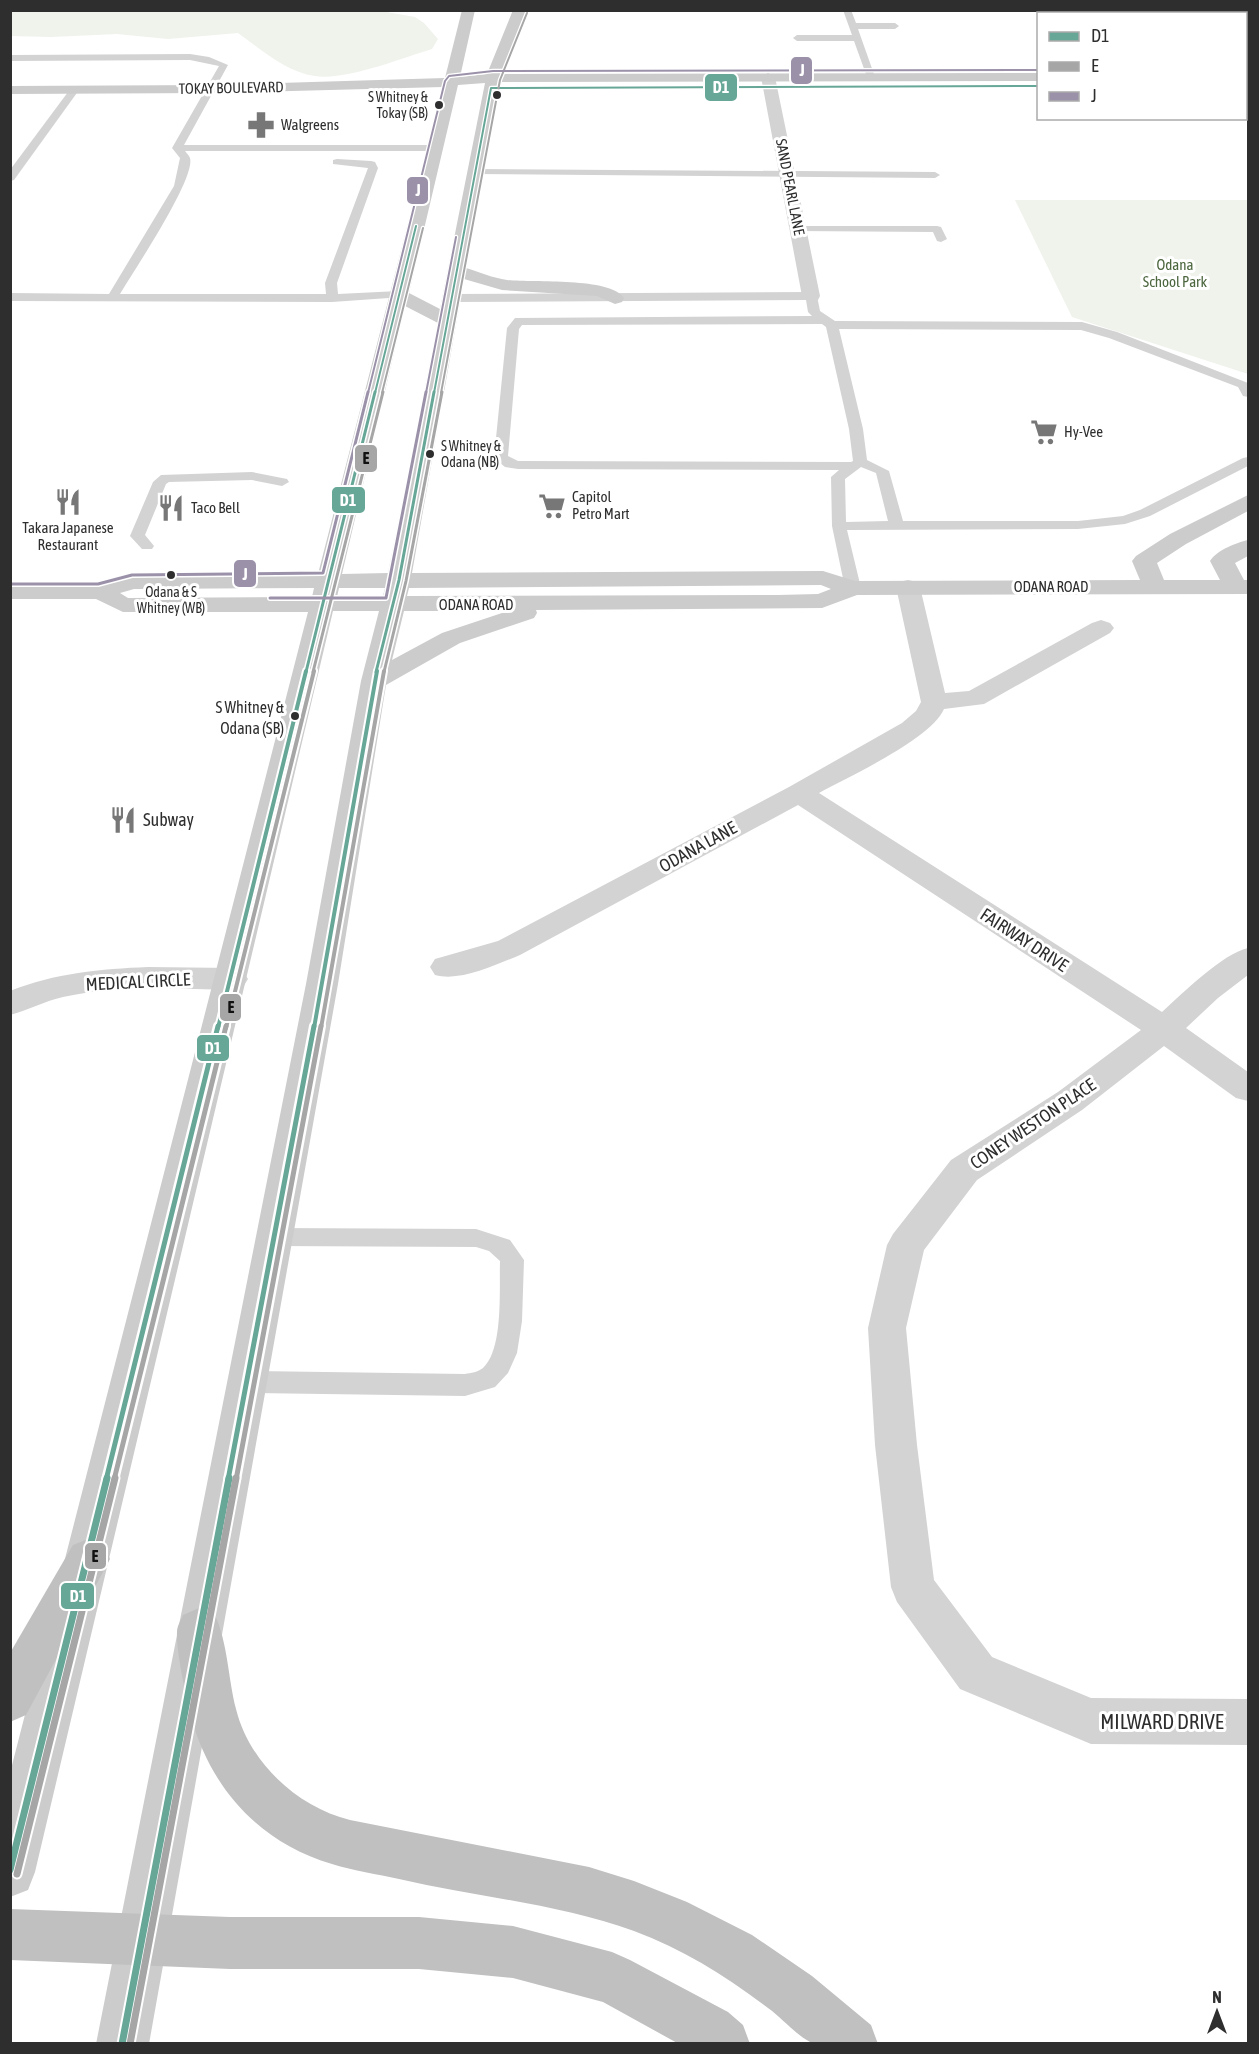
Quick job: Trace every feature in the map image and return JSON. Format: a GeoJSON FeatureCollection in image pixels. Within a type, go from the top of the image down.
{"type":"FeatureCollection","features":[{"type":"Feature","properties":{"kind":"highway"},"geometry":{"type":"LineString","coordinates":[[10,1699],[88,1559]]}},
{"type":"Feature","properties":{"kind":"highway"},"geometry":{"type":"LineString","coordinates":[[199,1630],[214,1717],[230,1756],[253,1789],[276,1810],[312,1833],[342,1842],[447,1865],[596,1893],[677,1922],[750,1962],[808,2003],[852,2043]]}},
{"type":"Feature","properties":{"kind":"highway"},"geometry":{"type":"LineString","coordinates":[[10,1934],[230,1943],[419,1943],[513,1952],[612,1978],[709,2031],[724,2043]]}},
{"type":"Feature","properties":{"kind":"main road"},"geometry":{"type":"LineString","coordinates":[[10,1872],[470,10]]}},
{"type":"Feature","properties":{"kind":"main road"},"geometry":{"type":"LineString","coordinates":[[122,2043],[322,984],[374,681],[399,580],[492,83],[520,10]]}},
{"type":"Feature","properties":{"kind":"main road","name":"TOKAY BOULEVARD"},"geometry":{"type":"LineString","coordinates":[[770,82],[871,77],[1037,77]]}},
{"type":"Feature","properties":{"kind":"main road","name":"TOKAY BOULEVARD"},"geometry":{"type":"LineString","coordinates":[[10,90],[211,90],[452,83],[770,82],[1037,86]]}},
{"type":"Feature","properties":{"kind":"main road"},"geometry":{"type":"LineString","coordinates":[[407,263],[449,309]]}},
{"type":"Feature","properties":{"kind":"main road"},"geometry":{"type":"LineString","coordinates":[[456,270],[502,285],[601,291],[615,298]]}},
{"type":"Feature","properties":{"kind":"main road"},"geometry":{"type":"LineString","coordinates":[[399,296],[449,309]]}},
{"type":"Feature","properties":{"kind":"main road"},"geometry":{"type":"LineString","coordinates":[[1155,587],[1144,561],[1178,539],[1248,502]]}},
{"type":"Feature","properties":{"kind":"main road"},"geometry":{"type":"LineString","coordinates":[[1242,587],[1222,561],[1248,547]]}},
{"type":"Feature","properties":{"kind":"main road","name":"ODANA ROAD"},"geometry":{"type":"LineString","coordinates":[[10,592],[99,592],[123,605],[326,592],[399,580],[823,578],[853,588],[1242,587]]}},
{"type":"Feature","properties":{"kind":"main road","name":"ODANA ROAD"},"geometry":{"type":"LineString","coordinates":[[326,592],[392,605],[558,604],[822,601],[853,588]]}},
{"type":"Feature","properties":{"kind":"main road"},"geometry":{"type":"LineString","coordinates":[[374,681],[452,638],[558,604]]}},
{"type":"Feature","properties":{"kind":"street","name":"SAND PEARL LANE"},"geometry":{"type":"LineString","coordinates":[[770,82],[811,296]]}},
{"type":"Feature","properties":{"kind":"street"},"geometry":{"type":"LineString","coordinates":[[908,587],[934,702],[975,698],[1101,628]]}},
{"type":"Feature","properties":{"kind":"street","name":"ODANA LANE"},"geometry":{"type":"LineString","coordinates":[[446,967],[476,960],[509,948],[799,793],[912,729],[928,715],[934,702]]}},
{"type":"Feature","properties":{"kind":"street","name":"FAIRWAY DRIVE"},"geometry":{"type":"LineString","coordinates":[[799,793],[1164,1029],[1248,1089]]}},
{"type":"Feature","properties":{"kind":"street","name":"CONEY WESTON PLACE"},"geometry":{"type":"LineString","coordinates":[[913,1587],[896,1445],[887,1328],[906,1245],[964,1170],[1070,1101],[1164,1029],[1207,990],[1248,959]]}},
{"type":"Feature","properties":{"kind":"street","name":"MEDICAL CIRCLE"},"geometry":{"type":"LineString","coordinates":[[10,1004],[58,988],[113,980],[232,980]]}},
{"type":"Feature","properties":{"kind":"street","name":"MILWARD DRIVE"},"geometry":{"type":"LineString","coordinates":[[913,1587],[976,1673],[1091,1721],[1248,1722]]}},
{"type":"Feature","properties":{"kind":"lane"},"geometry":{"type":"LineString","coordinates":[[847,10],[871,77]]}},
{"type":"Feature","properties":{"kind":"lane"},"geometry":{"type":"LineString","coordinates":[[853,26],[895,26]]}},
{"type":"Feature","properties":{"kind":"lane"},"geometry":{"type":"LineString","coordinates":[[797,38],[857,38]]}},
{"type":"Feature","properties":{"kind":"lane"},"geometry":{"type":"LineString","coordinates":[[10,58],[190,57],[224,65],[177,148]]}},
{"type":"Feature","properties":{"kind":"lane"},"geometry":{"type":"LineString","coordinates":[[194,68],[220,71]]}},
{"type":"Feature","properties":{"kind":"lane"},"geometry":{"type":"LineString","coordinates":[[10,178],[74,90]]}},
{"type":"Feature","properties":{"kind":"lane"},"geometry":{"type":"LineString","coordinates":[[177,148],[435,148]]}},
{"type":"Feature","properties":{"kind":"lane"},"geometry":{"type":"LineString","coordinates":[[112,298],[179,186],[185,163],[177,148]]}},
{"type":"Feature","properties":{"kind":"lane"},"geometry":{"type":"LineString","coordinates":[[325,162],[361,162],[371,164],[373,168],[331,283],[333,298]]}},
{"type":"Feature","properties":{"kind":"lane"},"geometry":{"type":"LineString","coordinates":[[476,172],[935,175]]}},
{"type":"Feature","properties":{"kind":"lane"},"geometry":{"type":"LineString","coordinates":[[799,229],[937,229],[941,239]]}},
{"type":"Feature","properties":{"kind":"lane"},"geometry":{"type":"LineString","coordinates":[[10,297],[333,298],[399,296]]}},
{"type":"Feature","properties":{"kind":"lane"},"geometry":{"type":"LineString","coordinates":[[649,296],[650,320]]}},
{"type":"Feature","properties":{"kind":"lane"},"geometry":{"type":"LineString","coordinates":[[449,309],[649,296],[811,296],[814,312],[827,322],[856,429],[857,464]]}},
{"type":"Feature","properties":{"kind":"lane"},"geometry":{"type":"LineString","coordinates":[[897,526],[882,471],[857,464],[518,465],[503,461],[501,458],[515,324],[519,321],[534,320],[650,320],[1082,326],[1113,335],[1246,388]]}},
{"type":"Feature","properties":{"kind":"lane"},"geometry":{"type":"LineString","coordinates":[[839,526],[1078,525],[1125,520],[1158,508],[1248,461]]}},
{"type":"Feature","properties":{"kind":"lane"},"geometry":{"type":"LineString","coordinates":[[853,588],[839,526],[838,477],[857,464]]}},
{"type":"Feature","properties":{"kind":"lane"},"geometry":{"type":"LineString","coordinates":[[147,546],[136,536],[160,482],[166,478],[252,476],[282,482]]}},
{"type":"Feature","properties":{"kind":"lane"},"geometry":{"type":"LineString","coordinates":[[246,1382],[465,1385],[490,1377],[499,1368],[507,1347],[512,1260],[500,1244],[476,1238],[273,1237]]}},
{"type":"Feature","properties":{"kind":"green space"},"geometry":{"type":"Polygon","coordinates":[[[11,11],[381,11],[415,17],[424,23],[438,39],[432,49],[374,68],[327,77],[304,74],[294,70],[274,59],[238,33],[168,39],[117,34],[11,36],[11,11]]]}},
{"type":"Feature","properties":{"kind":"green space","name":"Odana School Park"},"geometry":{"type":"Polygon","coordinates":[[[1015,200],[1248,200],[1248,374],[1072,317],[1015,200]]]}},
{"type":"Feature","properties":{"kind":"transit line","name":"E"},"geometry":{"type":"LineString","coordinates":[[130,2044],[329,985],[381,683],[406,581],[500,80],[527,13]]}},
{"type":"Feature","properties":{"kind":"transit line","name":"J"},"geometry":{"type":"LineString","coordinates":[[10,584],[98,584],[132,575],[323,573],[445,81],[449,76],[493,71],[1037,70]]}},
{"type":"Feature","properties":{"kind":"transit line","name":"D1"},"geometry":{"type":"LineString","coordinates":[[122,2044],[322,984],[374,681],[399,580],[491,88],[1037,86]]}},
{"type":"Feature","properties":{"kind":"transit line","name":"D1"},"geometry":{"type":"LineString","coordinates":[[10,1870],[416,226]]}},
{"type":"Feature","properties":{"kind":"transit line","name":"E"},"geometry":{"type":"LineString","coordinates":[[17,1874],[423,228]]}},
{"type":"Feature","properties":{"kind":"transit line","name":"J"},"geometry":{"type":"LineString","coordinates":[[270,598],[386,598],[456,237]]}},
{"type":"Feature","properties":{"kind":"place","name":"S Whitney & Tokay (SB)"},"geometry":{"type":"Point","coordinates":[439,105]}},
{"type":"Feature","properties":{"kind":"place","name":"Walgreens"},"geometry":{"type":"Point","coordinates":[261,125]}},
{"type":"Feature","properties":{"kind":"place","name":"Hy-Vee"},"geometry":{"type":"Point","coordinates":[1044,432]}},
{"type":"Feature","properties":{"kind":"place","name":"S Whitney & Odana (NB)"},"geometry":{"type":"Point","coordinates":[430,454]}},
{"type":"Feature","properties":{"kind":"place","name":"Takara Japanese Restaurant"},"geometry":{"type":"Point","coordinates":[68,502]}},
{"type":"Feature","properties":{"kind":"place","name":"Capitol Petro Mart"},"geometry":{"type":"Point","coordinates":[552,506]}},
{"type":"Feature","properties":{"kind":"place","name":"Taco Bell"},"geometry":{"type":"Point","coordinates":[171,508]}},
{"type":"Feature","properties":{"kind":"place","name":"Odana & S Whitney (WB)"},"geometry":{"type":"Point","coordinates":[171,575]}},
{"type":"Feature","properties":{"kind":"place","name":"S Whitney & Odana (SB)"},"geometry":{"type":"Point","coordinates":[295,716]}},
{"type":"Feature","properties":{"kind":"place","name":"Subway"},"geometry":{"type":"Point","coordinates":[123,820]}}]}
